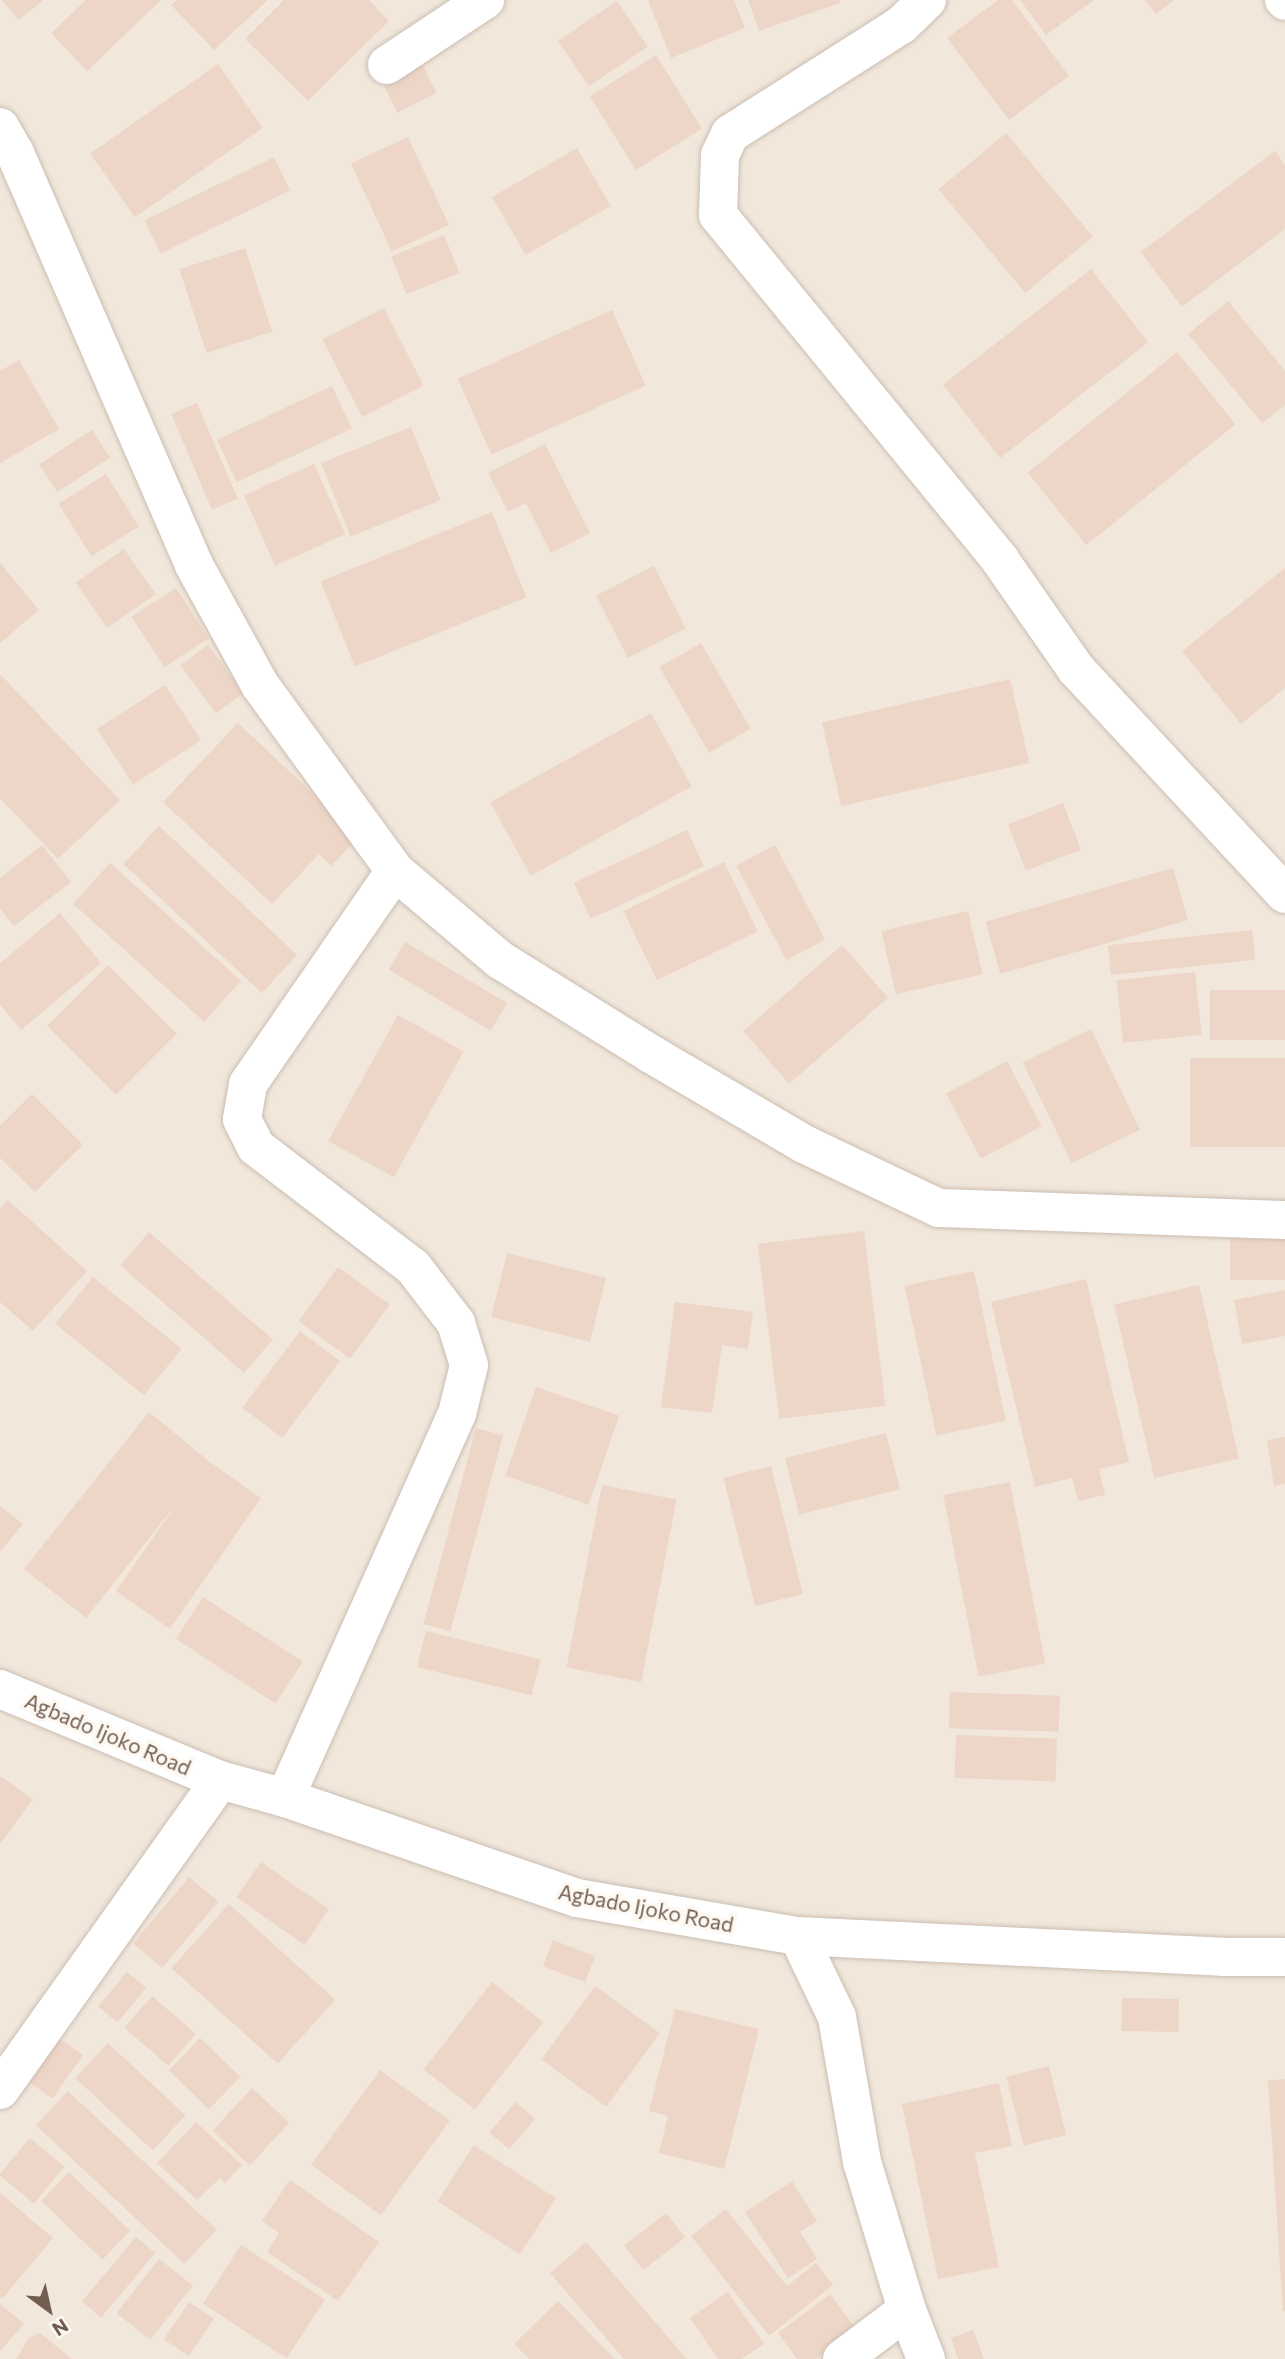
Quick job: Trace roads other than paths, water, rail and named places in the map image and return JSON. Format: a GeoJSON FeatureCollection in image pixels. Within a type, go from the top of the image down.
{"type":"FeatureCollection","features":[{"type":"Feature","properties":{"kind":"street"},"geometry":{"type":"LineString","coordinates":[[387,65],[485,0]]}},
{"type":"Feature","properties":{"kind":"street"},"geometry":{"type":"LineString","coordinates":[[927,0],[901,24],[730,134],[720,155],[718,215],[1000,561],[1076,669],[1285,894]]}},
{"type":"Feature","properties":{"kind":"street"},"geometry":{"type":"LineString","coordinates":[[0,127],[15,153],[194,565],[260,685],[395,871],[500,960],[639,1047],[804,1144],[939,1208],[1285,1220]]}},
{"type":"Feature","properties":{"kind":"street"},"geometry":{"type":"LineString","coordinates":[[285,1798],[457,1415],[469,1366],[456,1323],[413,1267],[256,1147],[242,1119],[248,1084],[395,871]]}},
{"type":"Feature","properties":{"kind":"street","name":"Agbado Ijoko Road"},"geometry":{"type":"LineString","coordinates":[[0,1689],[220,1780],[285,1798],[577,1898],[797,1936],[1222,1957],[1285,1957]]}},
{"type":"Feature","properties":{"kind":"street"},"geometry":{"type":"LineString","coordinates":[[0,2090],[220,1780]]}},
{"type":"Feature","properties":{"kind":"street"},"geometry":{"type":"LineString","coordinates":[[797,1936],[837,2017],[862,2162],[907,2309],[926,2359]]}},
{"type":"Feature","properties":{"kind":"street"},"geometry":{"type":"LineString","coordinates":[[842,2359],[907,2309]]}}]}
